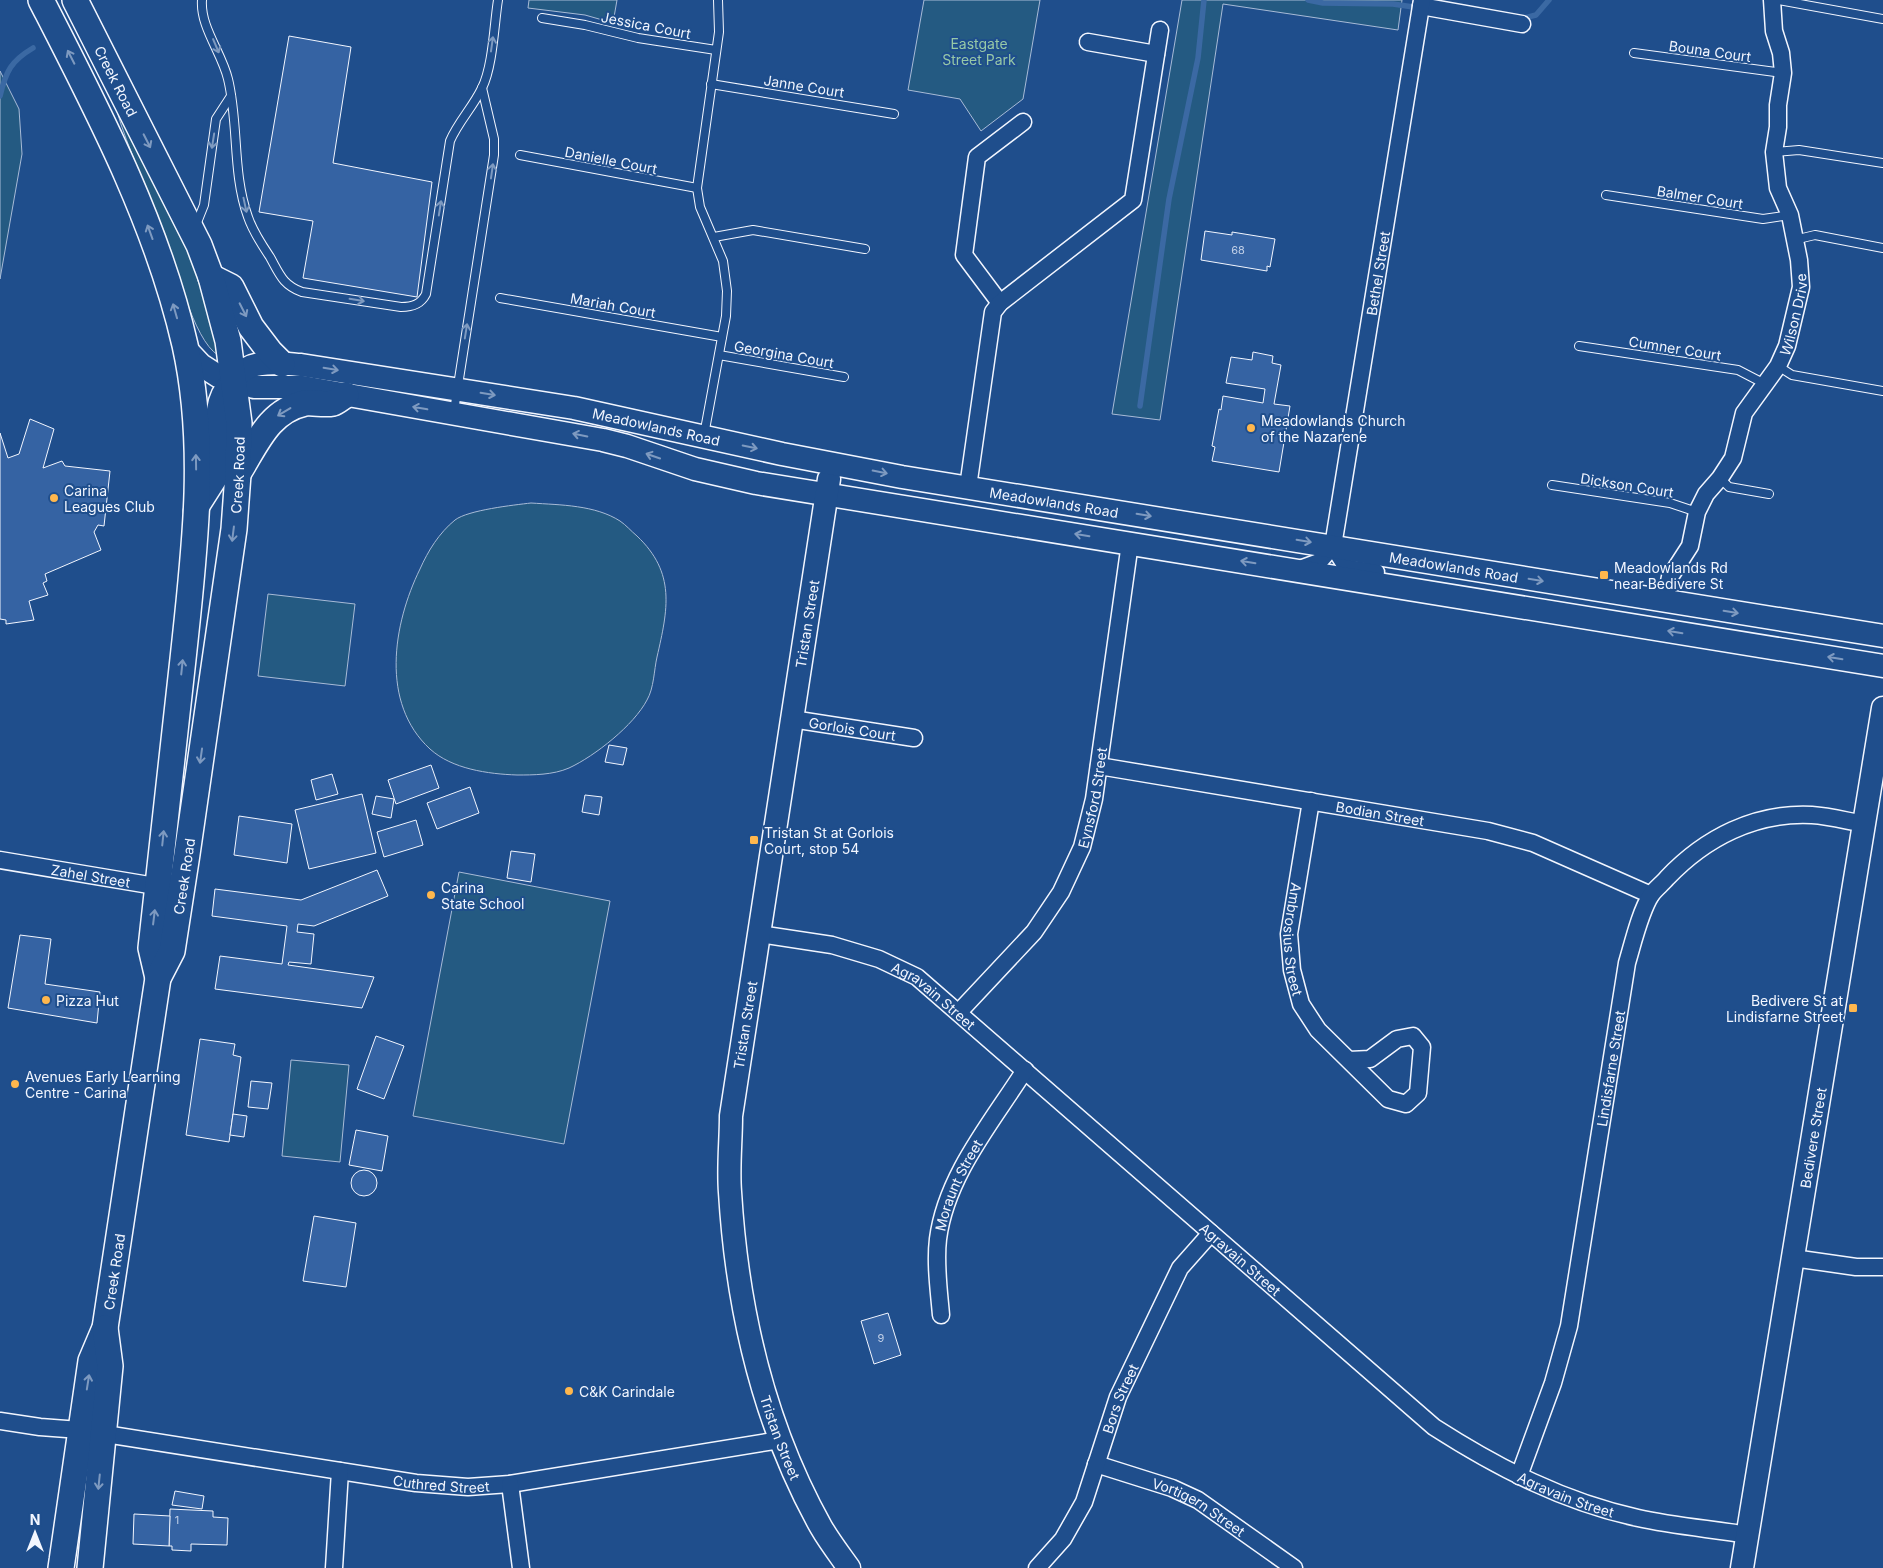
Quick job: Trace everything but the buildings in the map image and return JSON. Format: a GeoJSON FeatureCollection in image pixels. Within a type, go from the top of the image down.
{"type":"FeatureCollection","features":[{"type":"Feature","properties":{"kind":"main road","name":"Creek Road"},"geometry":{"type":"LineString","coordinates":[[41,0],[93,101],[143,212],[165,275],[185,348],[195,426],[195,511],[170,888]]}},
{"type":"Feature","properties":{"kind":"main road","name":"Creek Road"},"geometry":{"type":"LineString","coordinates":[[61,1568],[92,1432],[110,1366],[105,1328],[158,978],[151,948],[170,888],[230,560],[238,474],[239,423],[228,341],[211,277],[193,233],[75,0]]}},
{"type":"Feature","properties":{"kind":"main road"},"geometry":{"type":"LineString","coordinates":[[211,277],[231,287],[251,327],[282,364]]}},
{"type":"Feature","properties":{"kind":"main road","name":"Meadowlands Road"},"geometry":{"type":"LineString","coordinates":[[185,348],[209,371],[254,387],[303,387],[602,440],[720,475],[756,483],[827,493],[1883,666]]}},
{"type":"Feature","properties":{"kind":"main road","name":"Meadowlands Road"},"geometry":{"type":"LineString","coordinates":[[195,511],[216,478],[219,403],[224,390],[247,368],[260,364],[282,364],[321,368],[574,408],[832,463],[968,487],[1883,636]]}},
{"type":"Feature","properties":{"kind":"main road"},"geometry":{"type":"LineString","coordinates":[[238,474],[263,430],[283,412],[303,404],[314,402],[332,403],[346,395]]}},
{"type":"Feature","properties":{"kind":"main road","name":"Tristan Street"},"geometry":{"type":"LineString","coordinates":[[832,463],[731,1116],[730,1190],[738,1276],[750,1340],[780,1440],[822,1527],[848,1568]]}},
{"type":"Feature","properties":{"kind":"main road","name":"Bedivere Street"},"geometry":{"type":"LineString","coordinates":[[1742,1568],[1883,708]]}},
{"type":"Feature","properties":{"kind":"main road","name":"Creek Road"},"geometry":{"type":"LineString","coordinates":[[90,1568],[92,1432]]}},
{"type":"Feature","properties":{"kind":"street","name":"Wilson Drive"},"geometry":{"type":"LineString","coordinates":[[1665,601],[1670,577],[1690,546],[1697,512],[1706,494],[1720,478],[1733,458],[1744,413],[1778,366],[1787,346],[1801,287],[1799,260],[1790,215],[1778,188],[1774,152],[1783,73],[1774,31],[1772,0]]}},
{"type":"Feature","properties":{"kind":"street"},"geometry":{"type":"LineString","coordinates":[[1421,3],[1522,24]]}},
{"type":"Feature","properties":{"kind":"street","name":"Bethel Street"},"geometry":{"type":"LineString","coordinates":[[1333,546],[1421,3]]}},
{"type":"Feature","properties":{"kind":"street"},"geometry":{"type":"LineString","coordinates":[[968,487],[993,312],[1000,303],[1133,200],[1160,30]]}},
{"type":"Feature","properties":{"kind":"street"},"geometry":{"type":"LineString","coordinates":[[1088,42],[1156,54]]}},
{"type":"Feature","properties":{"kind":"street"},"geometry":{"type":"LineString","coordinates":[[1000,303],[964,256],[965,246],[977,157],[1023,122]]}},
{"type":"Feature","properties":{"kind":"street","name":"Eynsford Street"},"geometry":{"type":"LineString","coordinates":[[959,1012],[1034,932],[1060,892],[1082,847],[1094,799],[1130,543]]}},
{"type":"Feature","properties":{"kind":"street"},"geometry":{"type":"LineString","coordinates":[[1296,570],[1319,562],[1333,546],[1347,568],[1443,584],[1498,603]]}},
{"type":"Feature","properties":{"kind":"street","name":"Gorlois Court"},"geometry":{"type":"LineString","coordinates":[[792,719],[914,738]]}},
{"type":"Feature","properties":{"kind":"street","name":"Bodian Street"},"geometry":{"type":"LineString","coordinates":[[1098,766],[1497,833],[1532,843],[1651,895]]}},
{"type":"Feature","properties":{"kind":"street","name":"Ambrosius Street"},"geometry":{"type":"LineString","coordinates":[[1311,801],[1289,934],[1292,970],[1301,1004],[1318,1030],[1388,1098],[1406,1104],[1418,1093],[1422,1047],[1413,1036],[1397,1040],[1370,1059],[1349,1060]]}},
{"type":"Feature","properties":{"kind":"street","name":"Lindisfarne Street"},"geometry":{"type":"LineString","coordinates":[[1519,1476],[1553,1383],[1569,1326],[1627,963],[1638,927],[1651,895],[1679,865],[1708,842],[1743,825],[1782,816],[1812,815],[1864,824]]}},
{"type":"Feature","properties":{"kind":"street","name":"Zahel Street"},"geometry":{"type":"LineString","coordinates":[[0,860],[170,888]]}},
{"type":"Feature","properties":{"kind":"street","name":"Agravain Street"},"geometry":{"type":"LineString","coordinates":[[759,934],[832,945],[879,959],[917,977],[1434,1427],[1478,1455],[1519,1476],[1574,1499],[1640,1518],[1748,1535]]}},
{"type":"Feature","properties":{"kind":"street","name":"Moraunt Street"},"geometry":{"type":"LineString","coordinates":[[942,1316],[938,1280],[938,1239],[947,1202],[960,1171],[1025,1070]]}},
{"type":"Feature","properties":{"kind":"street","name":"Bors Street"},"geometry":{"type":"LineString","coordinates":[[1037,1568],[1063,1539],[1084,1502],[1118,1397],[1180,1268],[1211,1233]]}},
{"type":"Feature","properties":{"kind":"street"},"geometry":{"type":"LineString","coordinates":[[1793,1258],[1856,1267],[1883,1267]]}},
{"type":"Feature","properties":{"kind":"street","name":"Cuthred Street"},"geometry":{"type":"LineString","coordinates":[[0,1421],[40,1428],[92,1432],[424,1484],[468,1487],[510,1484],[780,1440]]}},
{"type":"Feature","properties":{"kind":"street","name":"Vortigern Street"},"geometry":{"type":"LineString","coordinates":[[1096,1464],[1172,1488],[1198,1500],[1294,1568]]}},
{"type":"Feature","properties":{"kind":"street"},"geometry":{"type":"LineString","coordinates":[[334,1568],[340,1471]]}},
{"type":"Feature","properties":{"kind":"street"},"geometry":{"type":"LineString","coordinates":[[510,1484],[521,1568]]}},
{"type":"Feature","properties":{"kind":"lane"},"geometry":{"type":"LineString","coordinates":[[202,0],[206,23],[225,68],[231,96],[236,159],[248,217],[283,281],[302,292],[402,308],[417,304],[423,300],[426,294],[450,141],[458,124],[482,88],[490,59],[498,0]]}},
{"type":"Feature","properties":{"kind":"lane"},"geometry":{"type":"LineString","coordinates":[[703,437],[726,316],[727,291],[723,261],[700,207],[697,188],[719,32],[717,0]]}},
{"type":"Feature","properties":{"kind":"lane"},"geometry":{"type":"LineString","coordinates":[[1778,0],[1883,19]]}},
{"type":"Feature","properties":{"kind":"lane","name":"Jessica Court"},"geometry":{"type":"LineString","coordinates":[[542,18],[585,25],[638,38],[716,50]]}},
{"type":"Feature","properties":{"kind":"lane","name":"Bouna Court"},"geometry":{"type":"LineString","coordinates":[[1634,53],[1783,73]]}},
{"type":"Feature","properties":{"kind":"lane","name":"Janne Court"},"geometry":{"type":"LineString","coordinates":[[711,84],[894,114]]}},
{"type":"Feature","properties":{"kind":"lane"},"geometry":{"type":"LineString","coordinates":[[454,414],[494,155],[494,139],[482,88]]}},
{"type":"Feature","properties":{"kind":"lane"},"geometry":{"type":"LineString","coordinates":[[193,233],[204,205],[216,119],[231,96]]}},
{"type":"Feature","properties":{"kind":"lane"},"geometry":{"type":"LineString","coordinates":[[1774,152],[1799,150],[1883,163]]}},
{"type":"Feature","properties":{"kind":"lane","name":"Danielle Court"},"geometry":{"type":"LineString","coordinates":[[520,155],[697,188]]}},
{"type":"Feature","properties":{"kind":"lane","name":"Balmer Court"},"geometry":{"type":"LineString","coordinates":[[1606,195],[1763,219],[1790,215]]}},
{"type":"Feature","properties":{"kind":"lane"},"geometry":{"type":"LineString","coordinates":[[714,237],[753,230],[865,249]]}},
{"type":"Feature","properties":{"kind":"lane"},"geometry":{"type":"LineString","coordinates":[[1794,240],[1814,235],[1883,248]]}},
{"type":"Feature","properties":{"kind":"lane","name":"Mariah Court"},"geometry":{"type":"LineString","coordinates":[[500,298],[722,337]]}},
{"type":"Feature","properties":{"kind":"lane","name":"Cumner Court"},"geometry":{"type":"LineString","coordinates":[[1580,346],[1738,370],[1765,384]]}},
{"type":"Feature","properties":{"kind":"lane","name":"Georgina Court"},"geometry":{"type":"LineString","coordinates":[[719,355],[844,377]]}},
{"type":"Feature","properties":{"kind":"lane"},"geometry":{"type":"LineString","coordinates":[[1778,366],[1792,375],[1883,391]]}},
{"type":"Feature","properties":{"kind":"lane"},"geometry":{"type":"LineString","coordinates":[[1720,478],[1729,487],[1769,494]]}},
{"type":"Feature","properties":{"kind":"lane","name":"Dickson Court"},"geometry":{"type":"LineString","coordinates":[[1552,485],[1670,503],[1697,512]]}},
{"type":"Feature","properties":{"kind":"green space"},"geometry":{"type":"Polygon","coordinates":[[[529,0],[617,0],[613,23],[585,15],[528,8],[529,0]]]}},
{"type":"Feature","properties":{"kind":"green space","name":"Eastgate Street Park"},"geometry":{"type":"Polygon","coordinates":[[[924,0],[1040,0],[1023,99],[981,131],[960,99],[908,90],[924,0]]]}},
{"type":"Feature","properties":{"kind":"green space"},"geometry":{"type":"Polygon","coordinates":[[[1182,0],[1402,0],[1398,30],[1223,4],[1160,420],[1112,414],[1182,0]]]}},
{"type":"Feature","properties":{"kind":"green space"},"geometry":{"type":"Polygon","coordinates":[[[0,71],[19,109],[22,154],[0,279],[0,71]]]}},
{"type":"Feature","properties":{"kind":"green space"},"geometry":{"type":"Polygon","coordinates":[[[116,108],[209,291],[218,355],[209,347],[193,317],[164,233],[126,140],[116,108]]]}},
{"type":"Feature","properties":{"kind":"green space"},"geometry":{"type":"Polygon","coordinates":[[[531,503],[566,505],[589,509],[610,516],[626,526],[650,550],[658,564],[666,592],[664,623],[652,685],[647,700],[641,710],[613,739],[579,763],[556,772],[517,775],[483,772],[460,766],[439,756],[430,749],[414,730],[404,709],[398,686],[396,662],[398,638],[403,614],[420,569],[434,543],[449,525],[461,516],[470,513],[531,503]]]}},
{"type":"Feature","properties":{"kind":"green space"},"geometry":{"type":"Polygon","coordinates":[[[268,594],[355,604],[345,686],[258,676],[268,594]]]}},
{"type":"Feature","properties":{"kind":"green space"},"geometry":{"type":"Polygon","coordinates":[[[459,872],[610,901],[564,1144],[413,1116],[459,872]]]}},
{"type":"Feature","properties":{"kind":"green space"},"geometry":{"type":"Polygon","coordinates":[[[291,1060],[349,1065],[340,1162],[282,1156],[291,1060]]]}},
{"type":"Feature","properties":{"kind":"waterway"},"geometry":{"type":"LineString","coordinates":[[1140,406],[1169,199],[1198,58],[1204,0]]}},
{"type":"Feature","properties":{"kind":"waterway"},"geometry":{"type":"LineString","coordinates":[[1308,0],[1323,3],[1393,4],[1420,8]]}},
{"type":"Feature","properties":{"kind":"waterway"},"geometry":{"type":"LineString","coordinates":[[1520,19],[1536,15],[1549,0]]}},
{"type":"Feature","properties":{"kind":"waterway"},"geometry":{"type":"LineString","coordinates":[[0,96],[10,67],[19,57],[33,48]]}},
{"type":"Feature","properties":{"kind":"place","name":"Meadowlands Church of the Nazarene"},"geometry":{"type":"Point","coordinates":[1251,428]}},
{"type":"Feature","properties":{"kind":"place","name":"Carina Leagues Club"},"geometry":{"type":"Point","coordinates":[54,498]}},
{"type":"Feature","properties":{"kind":"place","name":"Meadowlands Rd near Bedivere St"},"geometry":{"type":"Point","coordinates":[1604,575]}},
{"type":"Feature","properties":{"kind":"place","name":"Tristan St at Gorlois Court, stop 54"},"geometry":{"type":"Point","coordinates":[754,840]}},
{"type":"Feature","properties":{"kind":"place","name":"Carina State School"},"geometry":{"type":"Point","coordinates":[431,895]}},
{"type":"Feature","properties":{"kind":"place","name":"Pizza Hut"},"geometry":{"type":"Point","coordinates":[46,1000]}},
{"type":"Feature","properties":{"kind":"place","name":"Bedivere St at Lindisfarne Street"},"geometry":{"type":"Point","coordinates":[1853,1008]}},
{"type":"Feature","properties":{"kind":"place","name":"Avenues Early Learning Centre - Carina"},"geometry":{"type":"Point","coordinates":[15,1084]}},
{"type":"Feature","properties":{"kind":"place","name":"C&K Carindale"},"geometry":{"type":"Point","coordinates":[569,1391]}}]}
